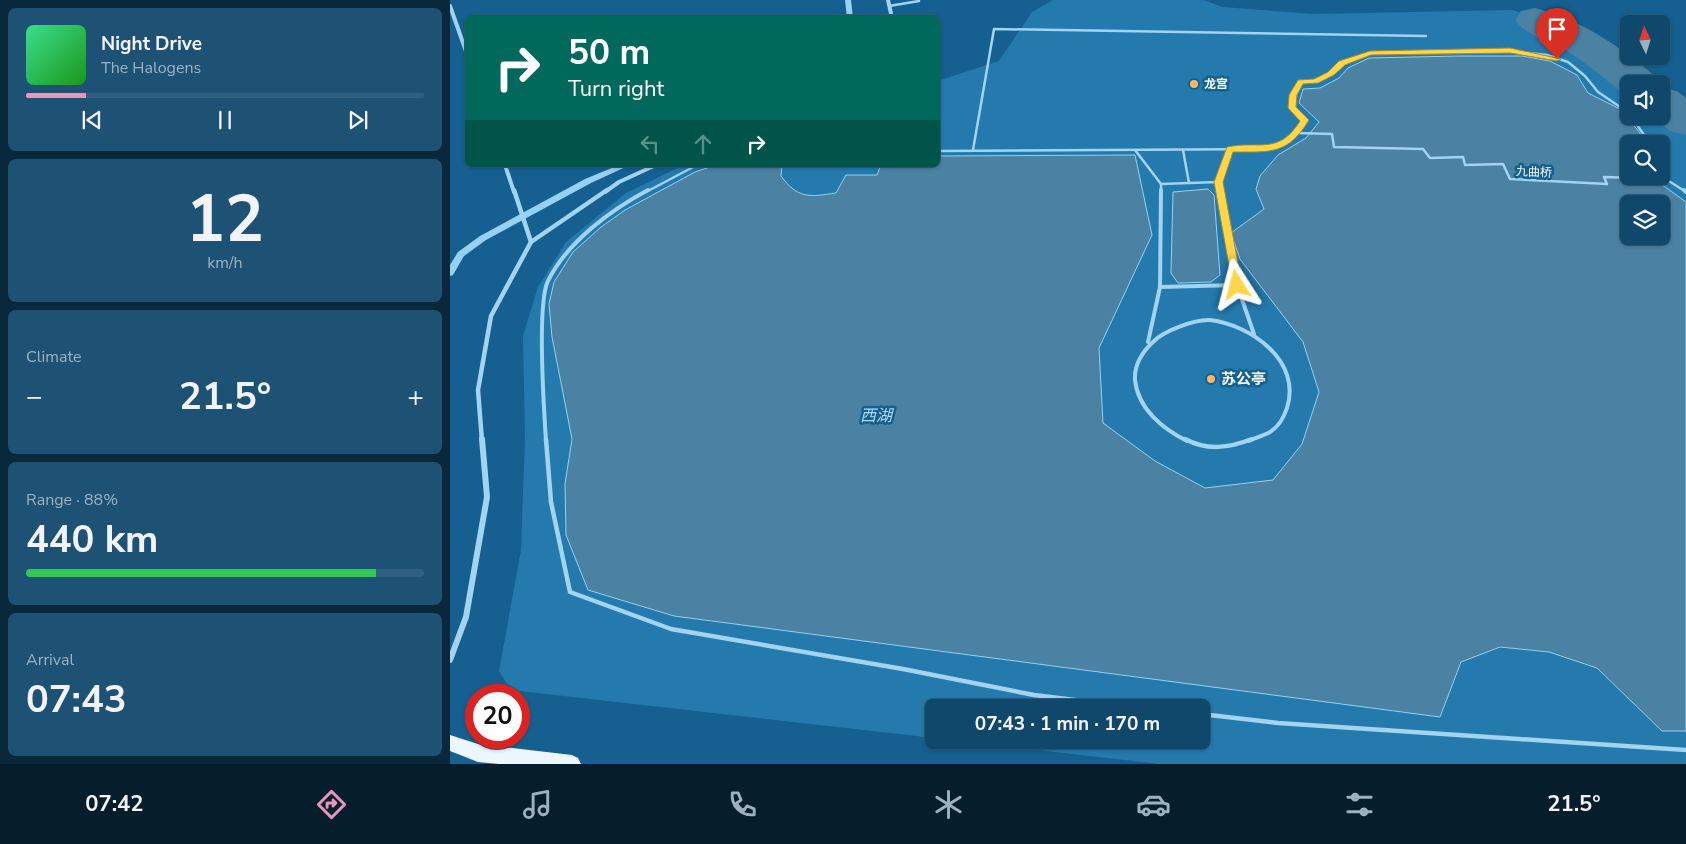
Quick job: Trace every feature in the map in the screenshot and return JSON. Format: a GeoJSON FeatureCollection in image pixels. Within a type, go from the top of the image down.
{"type":"FeatureCollection","features":[{"type":"Feature","properties":{"kind":"main road"},"geometry":{"type":"LineString","coordinates":[[450,744],[478,753],[572,764]]}},
{"type":"Feature","properties":{"kind":"street"},"geometry":{"type":"LineString","coordinates":[[888,0],[891,15]]}},
{"type":"Feature","properties":{"kind":"street"},"geometry":{"type":"LineString","coordinates":[[450,6],[465,48]]}},
{"type":"Feature","properties":{"kind":"street"},"geometry":{"type":"LineString","coordinates":[[506,167],[531,242]]}},
{"type":"Feature","properties":{"kind":"street"},"geometry":{"type":"LineString","coordinates":[[450,660],[466,617],[487,497],[478,390],[491,316],[531,242],[619,182],[652,167]]}},
{"type":"Feature","properties":{"kind":"lane"},"geometry":{"type":"LineString","coordinates":[[889,6],[919,2]]}},
{"type":"Feature","properties":{"kind":"lane"},"geometry":{"type":"LineString","coordinates":[[973,150],[994,29],[1426,36]]}},
{"type":"Feature","properties":{"kind":"lane"},"geometry":{"type":"LineString","coordinates":[[940,151],[1274,149],[1297,133],[1305,120],[1292,108],[1293,95],[1301,82],[1316,82],[1331,73],[1342,63],[1370,53],[1510,51],[1547,55],[1568,62],[1585,76],[1598,92],[1620,108]]}},
{"type":"Feature","properties":{"kind":"lane","name":"九曲桥"},"geometry":{"type":"LineString","coordinates":[[1297,133],[1332,134],[1334,147],[1423,149],[1430,158],[1463,157],[1466,164],[1502,164],[1510,179],[1607,184],[1604,177],[1620,177]]}},
{"type":"Feature","properties":{"kind":"lane"},"geometry":{"type":"LineString","coordinates":[[1230,149],[1218,182],[1222,191],[1237,285],[1254,334]]}},
{"type":"Feature","properties":{"kind":"lane"},"geometry":{"type":"LineString","coordinates":[[1135,150],[1161,184],[1160,287],[1148,342],[1137,360],[1134,380],[1140,402],[1154,421],[1176,437],[1202,446],[1229,448],[1254,442],[1275,428],[1288,411],[1291,390],[1286,368],[1273,349],[1254,334],[1232,324],[1208,320],[1185,322],[1164,330],[1148,342]]}},
{"type":"Feature","properties":{"kind":"lane"},"geometry":{"type":"LineString","coordinates":[[1183,150],[1189,183]]}},
{"type":"Feature","properties":{"kind":"lane"},"geometry":{"type":"LineString","coordinates":[[693,167],[624,203],[579,238],[548,282],[542,317],[547,447],[551,502],[570,592],[670,630],[903,669],[1034,695],[1067,699]]}},
{"type":"Feature","properties":{"kind":"lane"},"geometry":{"type":"LineString","coordinates":[[1161,184],[1218,182]]}},
{"type":"Feature","properties":{"kind":"lane"},"geometry":{"type":"LineString","coordinates":[[1670,182],[1686,192]]}},
{"type":"Feature","properties":{"kind":"lane"},"geometry":{"type":"LineString","coordinates":[[1160,287],[1237,285]]}},
{"type":"Feature","properties":{"kind":"lane"},"geometry":{"type":"LineString","coordinates":[[1210,715],[1278,723],[1686,750]]}},
{"type":"Feature","properties":{"kind":"shaded area","name":"西湖"},"geometry":{"type":"Polygon","coordinates":[[[1053,0],[1203,0],[1223,7],[1312,14],[1513,10],[1569,30],[1620,59],[1620,65],[1631,65],[1649,75],[1620,75],[1620,125],[1670,125],[1670,88],[1686,99],[1686,764],[1159,764],[1028,749],[1210,749],[1210,699],[925,699],[925,737],[530,692],[530,684],[507,684],[499,671],[521,550],[525,437],[523,336],[538,287],[566,242],[626,193],[680,167],[940,167],[940,80],[999,61],[1032,12],[1053,0]]]}},
{"type":"Feature","properties":{"kind":"water","name":"西湖"},"geometry":{"type":"Polygon","coordinates":[[[1522,56],[1550,61],[1577,75],[1588,93],[1620,109],[1620,125],[1633,125],[1640,133],[1640,135],[1620,135],[1620,185],[1662,185],[1686,202],[1686,731],[1662,731],[1597,668],[1549,652],[1500,647],[1461,662],[1440,717],[674,616],[588,590],[566,535],[565,484],[572,439],[552,337],[549,304],[554,282],[573,252],[601,227],[625,210],[695,172],[710,167],[782,167],[781,176],[793,189],[805,195],[818,195],[836,193],[846,175],[877,175],[880,167],[940,167],[940,156],[1135,155],[1152,235],[1099,348],[1103,423],[1155,461],[1205,488],[1273,480],[1302,444],[1319,392],[1303,342],[1240,259],[1231,233],[1264,209],[1256,189],[1260,176],[1278,155],[1306,138],[1319,122],[1299,103],[1303,89],[1320,88],[1339,78],[1348,68],[1369,58],[1522,56]]]}},
{"type":"Feature","properties":{"kind":"water"},"geometry":{"type":"Polygon","coordinates":[[[1208,189],[1214,195],[1220,275],[1211,282],[1178,283],[1171,273],[1173,192],[1208,189]]]}},
{"type":"Feature","properties":{"kind":"waterway"},"geometry":{"type":"LineString","coordinates":[[848,0],[850,15]]}},
{"type":"Feature","properties":{"kind":"waterway"},"geometry":{"type":"LineString","coordinates":[[1535,20],[1551,26],[1590,47],[1628,75]]}},
{"type":"Feature","properties":{"kind":"waterway"},"geometry":{"type":"LineString","coordinates":[[1670,108],[1686,121]]}},
{"type":"Feature","properties":{"kind":"waterway"},"geometry":{"type":"LineString","coordinates":[[450,273],[461,254],[483,238],[588,181],[621,167]]}},
{"type":"Feature","properties":{"kind":"place","name":"龙宫"},"geometry":{"type":"Point","coordinates":[1194,84]}},
{"type":"Feature","properties":{"kind":"place","name":"苏公亭"},"geometry":{"type":"Point","coordinates":[1211,379]}},
{"type":"Feature","properties":{"kind":"route"},"geometry":{"type":"LineString","coordinates":[[1237,285],[1222,191],[1218,182],[1230,149],[1274,149],[1297,133],[1305,120],[1292,108],[1293,95],[1301,82],[1316,82],[1331,73],[1342,63],[1370,53],[1510,51],[1547,55],[1557,59]]}}]}
